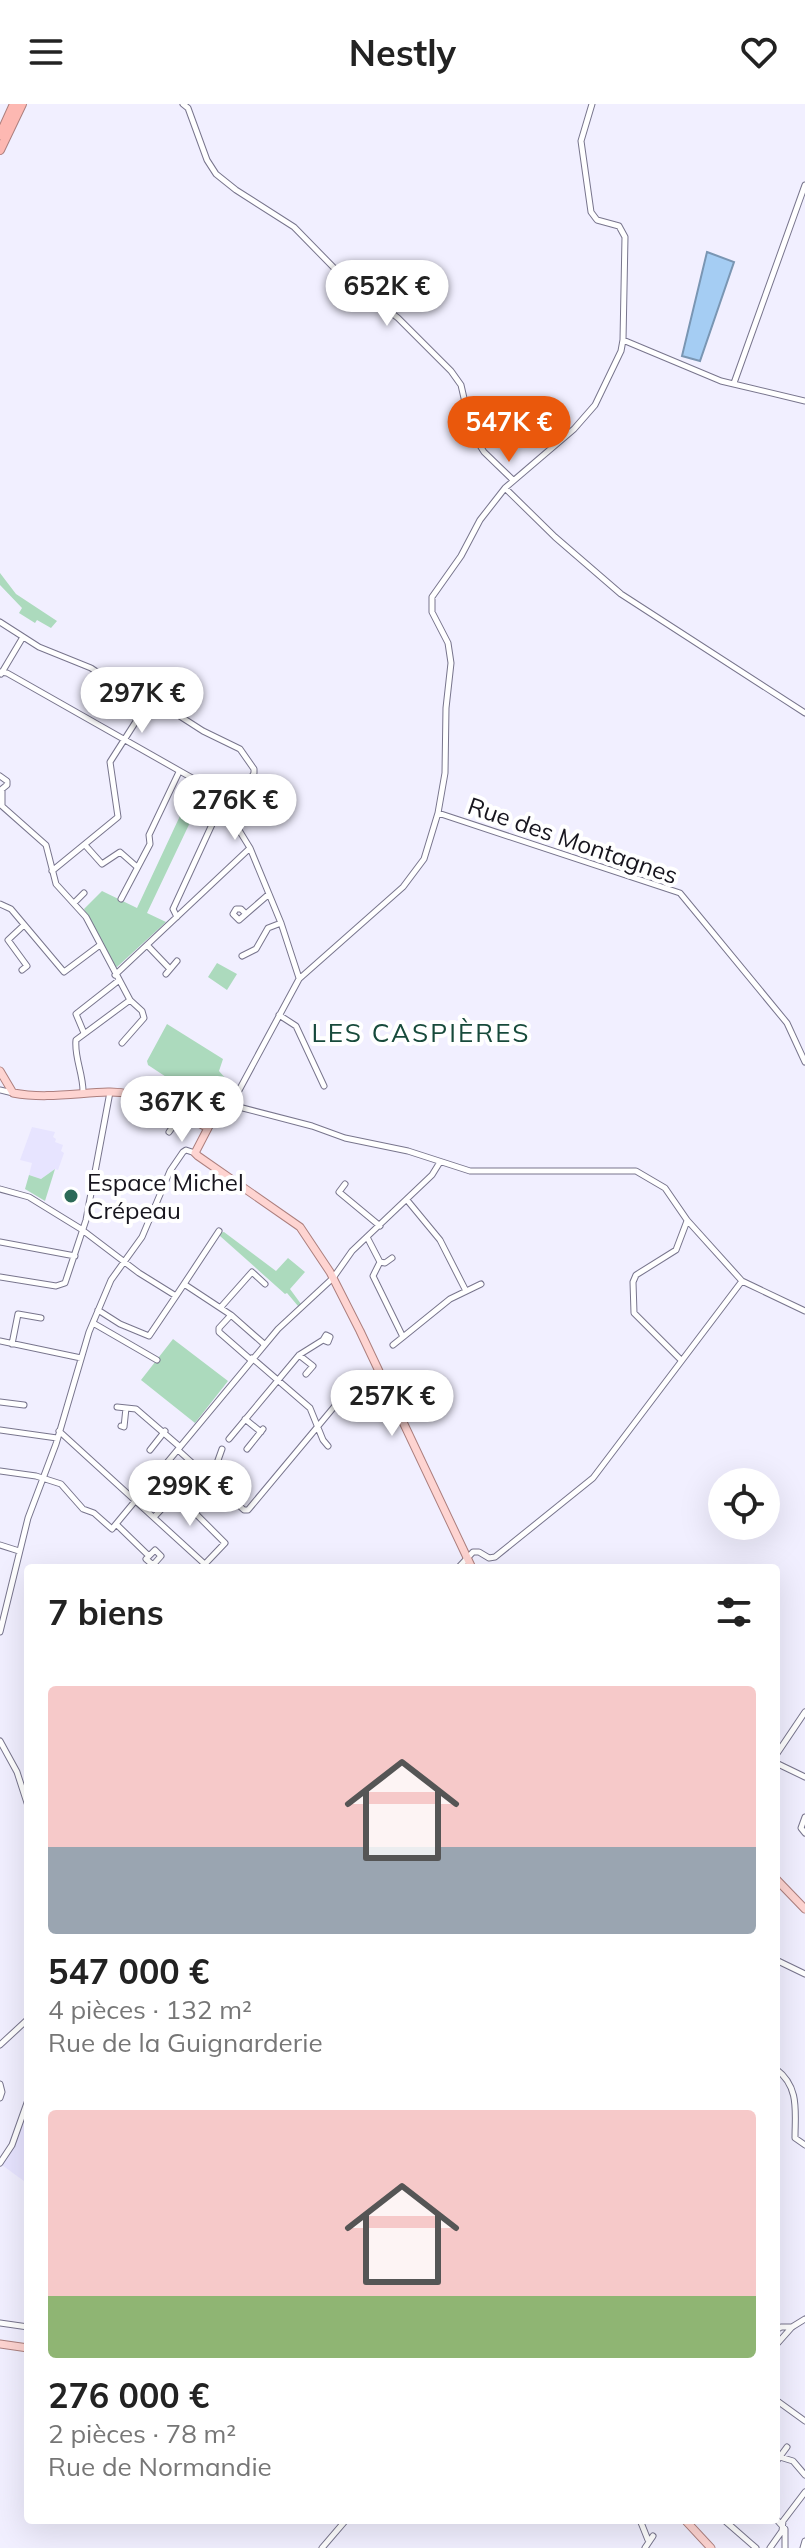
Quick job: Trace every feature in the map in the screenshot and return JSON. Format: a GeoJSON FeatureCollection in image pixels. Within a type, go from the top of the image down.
{"type":"FeatureCollection","features":[{"type":"Feature","properties":{"kind":"highway"},"geometry":{"type":"LineString","coordinates":[[0,135],[14,104]]}},
{"type":"Feature","properties":{"kind":"highway"},"geometry":{"type":"LineString","coordinates":[[0,150],[22,104]]}},
{"type":"Feature","properties":{"kind":"main road"},"geometry":{"type":"LineString","coordinates":[[2,1075],[13,1093],[83,1095],[110,1092],[151,1100],[208,1128],[195,1153],[293,1220],[333,1278],[470,1564]]}},
{"type":"Feature","properties":{"kind":"main road"},"geometry":{"type":"LineString","coordinates":[[780,1883],[805,1909]]}},
{"type":"Feature","properties":{"kind":"main road"},"geometry":{"type":"LineString","coordinates":[[0,2344],[24,2347]]}},
{"type":"Feature","properties":{"kind":"main road"},"geometry":{"type":"LineString","coordinates":[[689,2524],[711,2548]]}},
{"type":"Feature","properties":{"kind":"street"},"geometry":{"type":"LineString","coordinates":[[183,104],[188,108],[207,160],[216,174],[294,227],[338,272],[398,318],[451,371],[461,385],[472,433],[484,452],[513,480]]}},
{"type":"Feature","properties":{"kind":"street"},"geometry":{"type":"LineString","coordinates":[[208,1128],[231,1105],[301,977],[411,879],[427,852],[445,773],[450,651],[430,604],[432,597],[461,556],[480,520],[505,488],[574,429],[595,405],[621,351],[625,237],[619,226],[597,220],[591,212],[581,141],[590,105]]}},
{"type":"Feature","properties":{"kind":"street"},"geometry":{"type":"LineString","coordinates":[[734,383],[805,185]]}},
{"type":"Feature","properties":{"kind":"street"},"geometry":{"type":"LineString","coordinates":[[623,340],[721,381],[805,401]]}},
{"type":"Feature","properties":{"kind":"street"},"geometry":{"type":"LineString","coordinates":[[505,488],[555,537],[621,594],[805,713]]}},
{"type":"Feature","properties":{"kind":"street"},"geometry":{"type":"LineString","coordinates":[[0,622],[39,647],[91,668],[125,691],[240,749],[254,773],[238,802],[215,818],[173,909],[177,917]]}},
{"type":"Feature","properties":{"kind":"street"},"geometry":{"type":"LineString","coordinates":[[23,637],[1,674],[208,787],[226,809],[250,848],[301,977]]}},
{"type":"Feature","properties":{"kind":"street"},"geometry":{"type":"LineString","coordinates":[[52,871],[118,817],[110,762],[149,701]]}},
{"type":"Feature","properties":{"kind":"street"},"geometry":{"type":"LineString","coordinates":[[121,899],[150,844],[149,835],[179,772]]}},
{"type":"Feature","properties":{"kind":"street"},"geometry":{"type":"LineString","coordinates":[[0,775],[7,781],[1,788],[2,806],[44,842],[56,884],[86,917],[130,1000],[142,1011],[144,1018],[122,1043]]}},
{"type":"Feature","properties":{"kind":"street","name":"Rue des Montagnes"},"geometry":{"type":"LineString","coordinates":[[438,813],[680,893],[787,1023],[805,1062]]}},
{"type":"Feature","properties":{"kind":"street"},"geometry":{"type":"LineString","coordinates":[[85,845],[102,864],[120,852],[137,867]]}},
{"type":"Feature","properties":{"kind":"street"},"geometry":{"type":"LineString","coordinates":[[84,1033],[76,1014],[250,848]]}},
{"type":"Feature","properties":{"kind":"street"},"geometry":{"type":"LineString","coordinates":[[74,903],[84,893]]}},
{"type":"Feature","properties":{"kind":"street"},"geometry":{"type":"LineString","coordinates":[[246,914],[269,894]]}},
{"type":"Feature","properties":{"kind":"street"},"geometry":{"type":"LineString","coordinates":[[0,904],[11,909],[64,972],[100,945]]}},
{"type":"Feature","properties":{"kind":"street"},"geometry":{"type":"LineString","coordinates":[[242,956],[256,949],[268,928],[281,923]]}},
{"type":"Feature","properties":{"kind":"street"},"geometry":{"type":"LineString","coordinates":[[22,970],[27,966],[8,940],[24,925]]}},
{"type":"Feature","properties":{"kind":"street"},"geometry":{"type":"LineString","coordinates":[[147,945],[168,971],[177,961]]}},
{"type":"Feature","properties":{"kind":"street"},"geometry":{"type":"LineString","coordinates":[[158,956],[166,948]]}},
{"type":"Feature","properties":{"kind":"street"},"geometry":{"type":"LineString","coordinates":[[83,1095],[84,1082],[76,1040],[130,1000]]}},
{"type":"Feature","properties":{"kind":"street"},"geometry":{"type":"LineString","coordinates":[[279,1015],[296,1026],[324,1086]]}},
{"type":"Feature","properties":{"kind":"street"},"geometry":{"type":"LineString","coordinates":[[2,1075],[0,1089],[13,1093]]}},
{"type":"Feature","properties":{"kind":"street"},"geometry":{"type":"LineString","coordinates":[[0,1277],[61,1285],[67,1279],[86,1220],[110,1092]]}},
{"type":"Feature","properties":{"kind":"street"},"geometry":{"type":"LineString","coordinates":[[231,1105],[345,1138],[484,1172],[636,1171],[665,1188],[687,1220],[742,1281],[805,1311]]}},
{"type":"Feature","properties":{"kind":"street"},"geometry":{"type":"LineString","coordinates":[[169,1132],[182,1114]]}},
{"type":"Feature","properties":{"kind":"street"},"geometry":{"type":"LineString","coordinates":[[0,1632],[19,1551],[98,1310],[111,1280],[142,1237],[175,1163],[186,1150],[195,1153]]}},
{"type":"Feature","properties":{"kind":"street"},"geometry":{"type":"LineString","coordinates":[[0,1471],[61,1484],[83,1509],[94,1513],[112,1529],[264,1344],[333,1278],[352,1251],[407,1200],[440,1162]]}},
{"type":"Feature","properties":{"kind":"street"},"geometry":{"type":"LineString","coordinates":[[345,1184],[339,1192],[380,1226]]}},
{"type":"Feature","properties":{"kind":"street"},"geometry":{"type":"LineString","coordinates":[[0,1189],[29,1197],[81,1229],[176,1296]]}},
{"type":"Feature","properties":{"kind":"street"},"geometry":{"type":"LineString","coordinates":[[407,1200],[440,1240],[466,1291]]}},
{"type":"Feature","properties":{"kind":"street"},"geometry":{"type":"LineString","coordinates":[[681,1360],[634,1313],[633,1282],[636,1275],[676,1250],[687,1220]]}},
{"type":"Feature","properties":{"kind":"street"},"geometry":{"type":"LineString","coordinates":[[98,1310],[149,1336],[219,1231]]}},
{"type":"Feature","properties":{"kind":"street"},"geometry":{"type":"LineString","coordinates":[[367,1237],[380,1262]]}},
{"type":"Feature","properties":{"kind":"street"},"geometry":{"type":"LineString","coordinates":[[0,1242],[75,1256]]}},
{"type":"Feature","properties":{"kind":"street"},"geometry":{"type":"LineString","coordinates":[[380,1262],[385,1263],[392,1258]]}},
{"type":"Feature","properties":{"kind":"street"},"geometry":{"type":"LineString","coordinates":[[380,1262],[373,1276],[403,1337]]}},
{"type":"Feature","properties":{"kind":"street"},"geometry":{"type":"LineString","coordinates":[[221,1307],[252,1272],[265,1284]]}},
{"type":"Feature","properties":{"kind":"street"},"geometry":{"type":"LineString","coordinates":[[462,1564],[473,1552],[495,1557],[593,1478],[742,1281]]}},
{"type":"Feature","properties":{"kind":"street"},"geometry":{"type":"LineString","coordinates":[[184,1284],[221,1307],[264,1344]]}},
{"type":"Feature","properties":{"kind":"street"},"geometry":{"type":"LineString","coordinates":[[393,1345],[450,1299],[481,1284]]}},
{"type":"Feature","properties":{"kind":"street"},"geometry":{"type":"LineString","coordinates":[[12,1344],[18,1314],[41,1318]]}},
{"type":"Feature","properties":{"kind":"street"},"geometry":{"type":"LineString","coordinates":[[231,1315],[219,1332],[310,1408],[328,1446]]}},
{"type":"Feature","properties":{"kind":"street"},"geometry":{"type":"LineString","coordinates":[[93,1323],[157,1360]]}},
{"type":"Feature","properties":{"kind":"street"},"geometry":{"type":"LineString","coordinates":[[229,1439],[299,1355],[323,1340]]}},
{"type":"Feature","properties":{"kind":"street"},"geometry":{"type":"LineString","coordinates":[[0,1341],[81,1358]]}},
{"type":"Feature","properties":{"kind":"street"},"geometry":{"type":"LineString","coordinates":[[299,1355],[313,1366],[306,1374]]}},
{"type":"Feature","properties":{"kind":"street"},"geometry":{"type":"LineString","coordinates":[[117,1407],[136,1409],[165,1431],[206,1476],[244,1510],[249,1509],[339,1401]]}},
{"type":"Feature","properties":{"kind":"street"},"geometry":{"type":"LineString","coordinates":[[0,1402],[24,1405]]}},
{"type":"Feature","properties":{"kind":"street"},"geometry":{"type":"LineString","coordinates":[[121,1426],[124,1427],[126,1408]]}},
{"type":"Feature","properties":{"kind":"street"},"geometry":{"type":"LineString","coordinates":[[245,1419],[262,1430],[247,1449]]}},
{"type":"Feature","properties":{"kind":"street"},"geometry":{"type":"LineString","coordinates":[[0,1430],[58,1435],[137,1500],[205,1564]]}},
{"type":"Feature","properties":{"kind":"street"},"geometry":{"type":"LineString","coordinates":[[150,1450],[165,1431]]}},
{"type":"Feature","properties":{"kind":"street"},"geometry":{"type":"LineString","coordinates":[[206,1476],[217,1463],[222,1449]]}},
{"type":"Feature","properties":{"kind":"street"},"geometry":{"type":"LineString","coordinates":[[215,1484],[222,1476]]}},
{"type":"Feature","properties":{"kind":"street"},"geometry":{"type":"LineString","coordinates":[[154,1517],[176,1494],[225,1543],[209,1564]]}},
{"type":"Feature","properties":{"kind":"street"},"geometry":{"type":"LineString","coordinates":[[116,1524],[149,1556]]}},
{"type":"Feature","properties":{"kind":"street"},"geometry":{"type":"LineString","coordinates":[[0,1545],[19,1551]]}},
{"type":"Feature","properties":{"kind":"street"},"geometry":{"type":"LineString","coordinates":[[780,1749],[805,1712]]}},
{"type":"Feature","properties":{"kind":"street"},"geometry":{"type":"LineString","coordinates":[[0,1741],[17,1772],[24,1794]]}},
{"type":"Feature","properties":{"kind":"street"},"geometry":{"type":"LineString","coordinates":[[780,1765],[805,1777]]}},
{"type":"Feature","properties":{"kind":"street"},"geometry":{"type":"LineString","coordinates":[[805,1817],[801,1828],[805,1833]]}},
{"type":"Feature","properties":{"kind":"street"},"geometry":{"type":"LineString","coordinates":[[780,1962],[805,1974]]}},
{"type":"Feature","properties":{"kind":"street"},"geometry":{"type":"LineString","coordinates":[[0,2045],[24,2023]]}},
{"type":"Feature","properties":{"kind":"street"},"geometry":{"type":"LineString","coordinates":[[780,2073],[788,2080],[797,2107],[795,2138],[805,2145]]}},
{"type":"Feature","properties":{"kind":"street"},"geometry":{"type":"LineString","coordinates":[[0,2084],[0,2098]]}},
{"type":"Feature","properties":{"kind":"street"},"geometry":{"type":"LineString","coordinates":[[0,2163],[12,2145],[24,2111]]}},
{"type":"Feature","properties":{"kind":"street"},"geometry":{"type":"LineString","coordinates":[[780,2340],[792,2327],[805,2319]]}},
{"type":"Feature","properties":{"kind":"street"},"geometry":{"type":"LineString","coordinates":[[0,2323],[24,2326]]}},
{"type":"Feature","properties":{"kind":"street"},"geometry":{"type":"LineString","coordinates":[[780,2328],[792,2327]]}},
{"type":"Feature","properties":{"kind":"street"},"geometry":{"type":"LineString","coordinates":[[780,2403],[805,2421]]}},
{"type":"Feature","properties":{"kind":"street"},"geometry":{"type":"LineString","coordinates":[[780,2457],[787,2447]]}},
{"type":"Feature","properties":{"kind":"street"},"geometry":{"type":"LineString","coordinates":[[780,2460],[793,2461],[805,2475]]}},
{"type":"Feature","properties":{"kind":"street"},"geometry":{"type":"LineString","coordinates":[[785,2548],[783,2521],[805,2492]]}},
{"type":"Feature","properties":{"kind":"street"},"geometry":{"type":"LineString","coordinates":[[780,2522],[784,2525]]}},
{"type":"Feature","properties":{"kind":"street"},"geometry":{"type":"LineString","coordinates":[[322,2548],[343,2524]]}},
{"type":"Feature","properties":{"kind":"street"},"geometry":{"type":"LineString","coordinates":[[642,2524],[650,2538],[645,2548]]}},
{"type":"Feature","properties":{"kind":"street"},"geometry":{"type":"LineString","coordinates":[[729,2524],[757,2548]]}},
{"type":"Feature","properties":{"kind":"street"},"geometry":{"type":"LineString","coordinates":[[770,2548],[784,2525]]}},
{"type":"Feature","properties":{"kind":"street"},"geometry":{"type":"LineString","coordinates":[[803,2548],[805,2541]]}},
{"type":"Feature","properties":{"kind":"shaded area"},"geometry":{"type":"Polygon","coordinates":[[[32,1127],[55,1132],[55,1142],[63,1145],[61,1151],[64,1153],[58,1170],[41,1179],[29,1175],[32,1163],[20,1160],[32,1127]]]}},
{"type":"Feature","properties":{"kind":"shaded area"},"geometry":{"type":"Polygon","coordinates":[[[24,2118],[24,2181],[2,2165],[24,2118]]]}},
{"type":"Feature","properties":{"kind":"green space"},"geometry":{"type":"Polygon","coordinates":[[[0,573],[16,594],[57,621],[51,628],[19,613],[22,608],[0,585],[0,573]]]}},
{"type":"Feature","properties":{"kind":"green space"},"geometry":{"type":"Polygon","coordinates":[[[193,788],[204,793],[147,913],[166,922],[117,967],[114,966],[84,909],[102,891],[137,908],[193,788]]]}},
{"type":"Feature","properties":{"kind":"green space"},"geometry":{"type":"Polygon","coordinates":[[[217,963],[237,974],[227,990],[208,977],[217,963]]]}},
{"type":"Feature","properties":{"kind":"green space"},"geometry":{"type":"Polygon","coordinates":[[[167,1024],[223,1059],[219,1071],[227,1080],[223,1086],[215,1079],[211,1088],[226,1102],[210,1122],[188,1114],[195,1096],[148,1065],[147,1061],[167,1024]]]}},
{"type":"Feature","properties":{"kind":"green space"},"geometry":{"type":"Polygon","coordinates":[[[55,1169],[45,1201],[25,1189],[29,1175],[41,1179],[55,1169]]]}},
{"type":"Feature","properties":{"kind":"green space"},"geometry":{"type":"Polygon","coordinates":[[[224,1232],[276,1271],[288,1258],[305,1272],[290,1289],[301,1304],[298,1306],[220,1236],[219,1233],[224,1232]]]}},
{"type":"Feature","properties":{"kind":"green space"},"geometry":{"type":"Polygon","coordinates":[[[173,1339],[228,1381],[195,1423],[141,1380],[173,1339]]]}},
{"type":"Feature","properties":{"kind":"water"},"geometry":{"type":"Polygon","coordinates":[[[707,252],[734,262],[700,361],[682,356],[707,252]]]}},
{"type":"Feature","properties":{"kind":"place","name":"Espace Michel Crépeau"},"geometry":{"type":"Point","coordinates":[71,1196]}},
{"type":"Feature","properties":{"kind":"district","name":"LES CASPIÈRES"},"geometry":{"type":"Point","coordinates":[421,1032]}}]}
